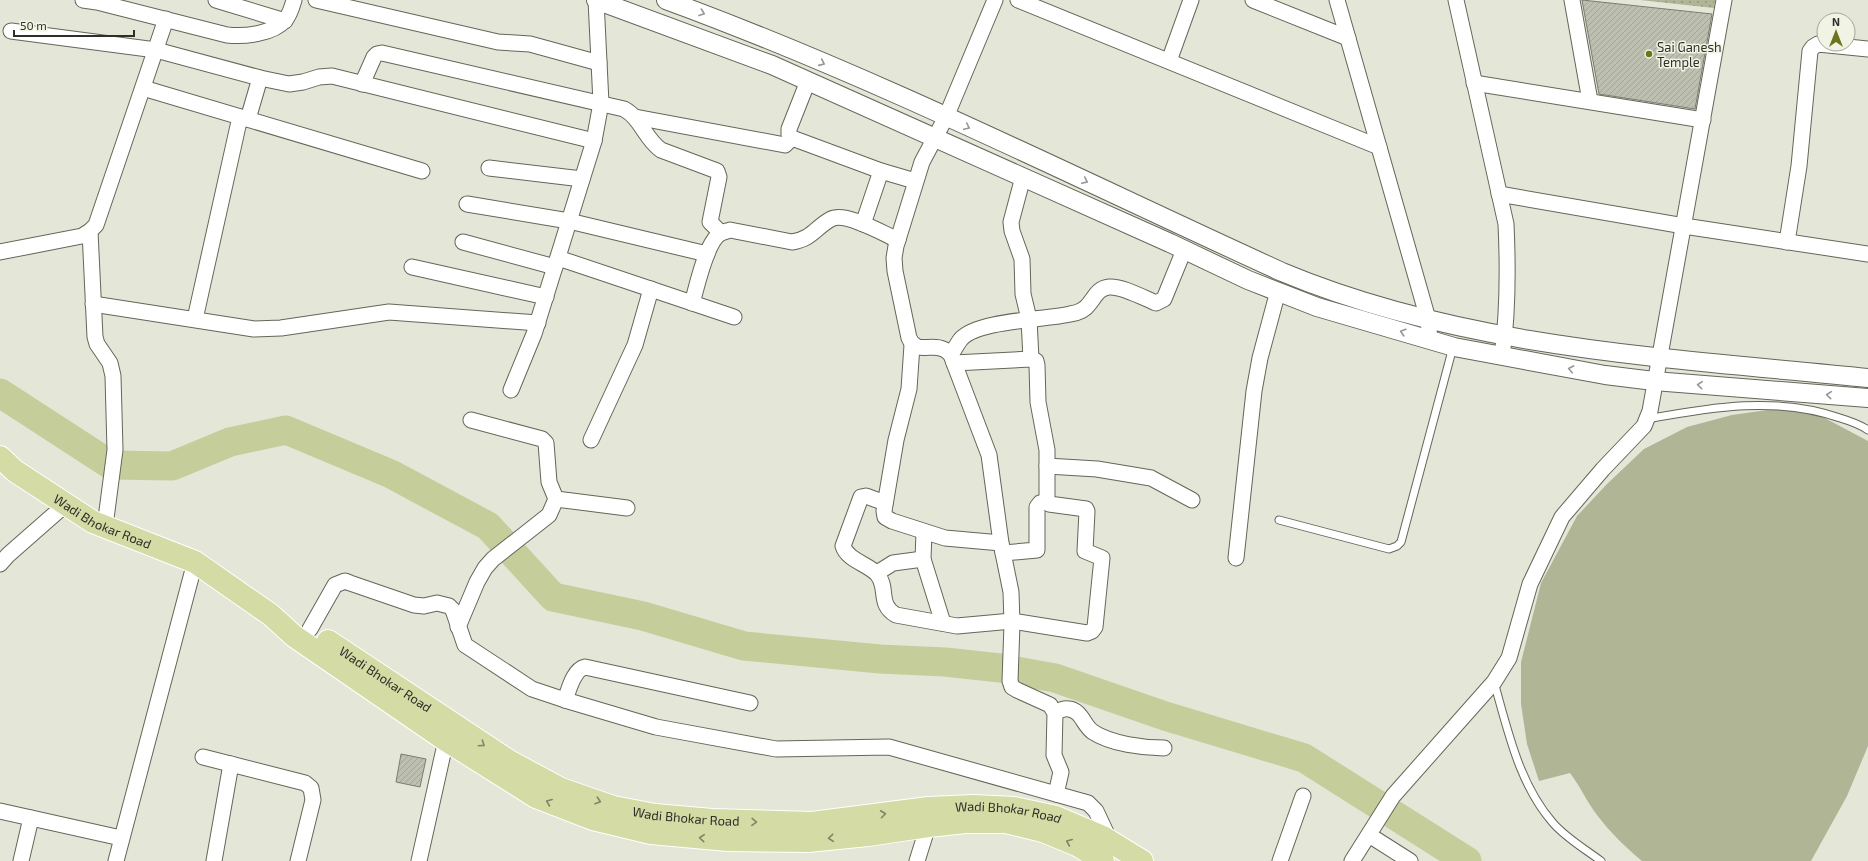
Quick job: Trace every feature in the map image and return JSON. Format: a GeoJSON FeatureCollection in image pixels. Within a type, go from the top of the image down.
{"type":"FeatureCollection","features":[{"type":"Feature","properties":{"kind":"main road","name":"Wadi Bhokar Road"},"geometry":{"type":"LineString","coordinates":[[0,457],[15,471],[93,522],[195,562],[271,615],[294,636],[449,732],[509,761],[561,789],[613,806],[655,815],[712,820],[812,823],[928,817],[974,806],[1014,808],[1056,817],[1106,851],[1142,861]]}},
{"type":"Feature","properties":{"kind":"main road","name":"Wadi Bhokar Road"},"geometry":{"type":"LineString","coordinates":[[271,615],[294,619],[310,629],[449,732]]}},
{"type":"Feature","properties":{"kind":"street"},"geometry":{"type":"LineString","coordinates":[[83,0],[97,2],[166,20],[238,36],[261,33],[285,21],[294,0]]}},
{"type":"Feature","properties":{"kind":"street"},"geometry":{"type":"LineString","coordinates":[[216,0],[285,21]]}},
{"type":"Feature","properties":{"kind":"street"},"geometry":{"type":"LineString","coordinates":[[316,0],[498,42],[530,44],[599,62]]}},
{"type":"Feature","properties":{"kind":"street"},"geometry":{"type":"LineString","coordinates":[[511,390],[538,323],[594,141],[601,103],[596,0],[618,4],[808,81],[1248,280],[1318,307],[1454,347],[1605,375],[1654,381],[1868,398]]}},
{"type":"Feature","properties":{"kind":"street"},"geometry":{"type":"LineString","coordinates":[[666,0],[751,32],[946,117],[1289,275],[1317,287],[1373,305],[1428,319],[1505,335],[1659,358],[1868,378]]}},
{"type":"Feature","properties":{"kind":"street"},"geometry":{"type":"LineString","coordinates":[[885,503],[866,496],[861,497],[843,546],[844,550],[849,555],[877,573],[881,579],[885,606],[889,611],[896,615],[957,626],[1012,622],[1087,633],[1092,631],[1095,627],[1102,558],[1085,551],[1087,511],[1083,507],[1049,504],[1047,502],[1040,503],[1037,507],[1037,550],[1002,548],[945,538],[892,521],[885,517],[885,503],[896,440],[909,389],[912,345],[909,338],[895,271],[894,258],[915,181],[922,162],[946,117],[995,0]]}},
{"type":"Feature","properties":{"kind":"street"},"geometry":{"type":"LineString","coordinates":[[1018,0],[1379,147]]}},
{"type":"Feature","properties":{"kind":"street"},"geometry":{"type":"LineString","coordinates":[[1169,62],[1191,0]]}},
{"type":"Feature","properties":{"kind":"street"},"geometry":{"type":"LineString","coordinates":[[1253,0],[1348,38]]}},
{"type":"Feature","properties":{"kind":"street"},"geometry":{"type":"LineString","coordinates":[[1336,0],[1428,319],[1430,340]]}},
{"type":"Feature","properties":{"kind":"street"},"geometry":{"type":"LineString","coordinates":[[1456,0],[1506,224],[1507,251],[1505,335],[1502,356]]}},
{"type":"Feature","properties":{"kind":"street"},"geometry":{"type":"LineString","coordinates":[[1572,0],[1590,101]]}},
{"type":"Feature","properties":{"kind":"street"},"geometry":{"type":"LineString","coordinates":[[1352,861],[1393,796],[1494,682],[1509,658],[1530,584],[1562,517],[1603,469],[1644,426],[1650,411],[1654,381],[1684,226],[1724,0]]}},
{"type":"Feature","properties":{"kind":"street"},"geometry":{"type":"LineString","coordinates":[[0,252],[82,236],[90,231],[100,218],[166,20]]}},
{"type":"Feature","properties":{"kind":"street"},"geometry":{"type":"LineString","coordinates":[[11,31],[156,50],[260,78],[289,84],[303,82],[319,77],[332,76],[594,141]]}},
{"type":"Feature","properties":{"kind":"street"},"geometry":{"type":"LineString","coordinates":[[742,54],[751,32]]}},
{"type":"Feature","properties":{"kind":"street"},"geometry":{"type":"LineString","coordinates":[[1787,242],[1799,166],[1810,51],[1818,44],[1868,49]]}},
{"type":"Feature","properties":{"kind":"street"},"geometry":{"type":"LineString","coordinates":[[362,84],[374,57],[377,54],[382,53],[624,109],[635,117],[653,145],[661,150],[717,171],[718,177],[710,222],[720,233]]}},
{"type":"Feature","properties":{"kind":"street"},"geometry":{"type":"LineString","coordinates":[[195,320],[244,118],[260,78]]}},
{"type":"Feature","properties":{"kind":"street"},"geometry":{"type":"LineString","coordinates":[[808,81],[789,129],[789,135],[792,138],[881,171],[915,181]]}},
{"type":"Feature","properties":{"kind":"street"},"geometry":{"type":"LineString","coordinates":[[1474,83],[1703,120]]}},
{"type":"Feature","properties":{"kind":"street"},"geometry":{"type":"LineString","coordinates":[[143,88],[422,171]]}},
{"type":"Feature","properties":{"kind":"street"},"geometry":{"type":"LineString","coordinates":[[635,117],[785,145],[792,138]]}},
{"type":"Feature","properties":{"kind":"street"},"geometry":{"type":"LineString","coordinates":[[489,168],[582,179]]}},
{"type":"Feature","properties":{"kind":"street"},"geometry":{"type":"LineString","coordinates":[[863,224],[881,171]]}},
{"type":"Feature","properties":{"kind":"street"},"geometry":{"type":"LineString","coordinates":[[1023,177],[1011,222],[1012,231],[1022,259],[1023,294],[1029,319],[1031,359]]}},
{"type":"Feature","properties":{"kind":"street"},"geometry":{"type":"LineString","coordinates":[[1499,194],[1684,226],[1868,254]]}},
{"type":"Feature","properties":{"kind":"street"},"geometry":{"type":"LineString","coordinates":[[467,204],[569,221],[707,254]]}},
{"type":"Feature","properties":{"kind":"street"},"geometry":{"type":"LineString","coordinates":[[692,303],[707,254],[714,238],[720,233],[730,230],[792,242],[801,241],[809,237],[832,218],[845,217],[898,240]]}},
{"type":"Feature","properties":{"kind":"street"},"geometry":{"type":"LineString","coordinates":[[90,231],[95,337],[97,344],[110,362],[113,369],[115,450],[111,490],[105,526]]}},
{"type":"Feature","properties":{"kind":"street"},"geometry":{"type":"LineString","coordinates":[[463,242],[556,262],[651,289],[734,317]]}},
{"type":"Feature","properties":{"kind":"street"},"geometry":{"type":"LineString","coordinates":[[953,359],[961,339],[969,333],[1029,319],[1070,314],[1081,311],[1088,305],[1100,289],[1109,287],[1118,288],[1156,303],[1161,302],[1164,299],[1184,250]]}},
{"type":"Feature","properties":{"kind":"street"},"geometry":{"type":"LineString","coordinates":[[412,267],[546,297]]}},
{"type":"Feature","properties":{"kind":"street"},"geometry":{"type":"LineString","coordinates":[[591,440],[635,345],[651,289]]}},
{"type":"Feature","properties":{"kind":"street"},"geometry":{"type":"LineString","coordinates":[[1236,558],[1254,391],[1260,358],[1278,291]]}},
{"type":"Feature","properties":{"kind":"street"},"geometry":{"type":"LineString","coordinates":[[93,304],[254,329],[269,329],[379,313],[398,312],[538,323]]}},
{"type":"Feature","properties":{"kind":"street"},"geometry":{"type":"LineString","coordinates":[[912,345],[917,347],[944,349],[953,359],[989,455],[1002,548],[1011,592],[1012,622],[1010,681],[1012,687],[1050,705],[1055,713],[1054,755],[1061,772],[1056,794]]}},
{"type":"Feature","properties":{"kind":"street"},"geometry":{"type":"LineString","coordinates":[[953,359],[1031,359],[1036,361],[1038,402],[1046,438],[1047,502]]}},
{"type":"Feature","properties":{"kind":"street"},"geometry":{"type":"LineString","coordinates":[[458,627],[477,582],[485,568],[493,559],[549,514],[556,499],[549,482],[546,442],[542,438],[471,420]]}},
{"type":"Feature","properties":{"kind":"street"},"geometry":{"type":"LineString","coordinates":[[1047,466],[1096,468],[1151,478],[1192,500]]}},
{"type":"Feature","properties":{"kind":"street"},"geometry":{"type":"LineString","coordinates":[[556,499],[627,508]]}},
{"type":"Feature","properties":{"kind":"street"},"geometry":{"type":"LineString","coordinates":[[0,564],[8,555],[66,504]]}},
{"type":"Feature","properties":{"kind":"street"},"geometry":{"type":"LineString","coordinates":[[924,532],[923,559],[944,623]]}},
{"type":"Feature","properties":{"kind":"street"},"geometry":{"type":"LineString","coordinates":[[877,573],[893,563],[923,559]]}},
{"type":"Feature","properties":{"kind":"street"},"geometry":{"type":"LineString","coordinates":[[116,861],[195,562]]}},
{"type":"Feature","properties":{"kind":"street"},"geometry":{"type":"LineString","coordinates":[[310,629],[335,585],[345,582],[414,605],[444,604],[453,610],[463,642],[469,648],[532,689],[656,727],[776,749],[889,747],[1088,802],[1092,806],[1106,851]]}},
{"type":"Feature","properties":{"kind":"street"},"geometry":{"type":"LineString","coordinates":[[564,700],[580,668],[585,667],[750,703]]}},
{"type":"Feature","properties":{"kind":"street"},"geometry":{"type":"LineString","coordinates":[[1055,713],[1063,709],[1069,709],[1076,712],[1089,728],[1100,735],[1147,748],[1164,748]]}},
{"type":"Feature","properties":{"kind":"street"},"geometry":{"type":"LineString","coordinates":[[419,861],[449,732]]}},
{"type":"Feature","properties":{"kind":"street"},"geometry":{"type":"LineString","coordinates":[[203,757],[305,783],[311,788],[313,800],[298,861]]}},
{"type":"Feature","properties":{"kind":"street"},"geometry":{"type":"LineString","coordinates":[[214,861],[232,764]]}},
{"type":"Feature","properties":{"kind":"street"},"geometry":{"type":"LineString","coordinates":[[1280,861],[1303,796]]}},
{"type":"Feature","properties":{"kind":"street"},"geometry":{"type":"LineString","coordinates":[[0,811],[121,838]]}},
{"type":"Feature","properties":{"kind":"street"},"geometry":{"type":"LineString","coordinates":[[917,861],[928,817]]}},
{"type":"Feature","properties":{"kind":"street"},"geometry":{"type":"LineString","coordinates":[[21,861],[30,818]]}},
{"type":"Feature","properties":{"kind":"street"},"geometry":{"type":"LineString","coordinates":[[1369,835],[1410,861]]}},
{"type":"Feature","properties":{"kind":"lane"},"geometry":{"type":"LineString","coordinates":[[1279,520],[1389,549],[1397,546],[1401,542],[1454,347]]}},
{"type":"Feature","properties":{"kind":"lane"},"geometry":{"type":"LineString","coordinates":[[1647,419],[1722,407],[1780,405],[1820,411],[1860,425],[1868,430]]}},
{"type":"Feature","properties":{"kind":"lane"},"geometry":{"type":"LineString","coordinates":[[1494,682],[1524,779],[1539,806],[1554,824],[1580,846],[1601,861]]}},
{"type":"Feature","properties":{"kind":"green space"},"geometry":{"type":"Polygon","coordinates":[[[1640,0],[1715,0],[1714,8],[1640,0]]]}},
{"type":"Feature","properties":{"kind":"green space"},"geometry":{"type":"Polygon","coordinates":[[[1781,408],[1819,415],[1868,441],[1868,746],[1847,796],[1811,861],[1642,861],[1618,839],[1593,810],[1570,773],[1539,781],[1527,744],[1521,704],[1521,662],[1541,583],[1577,516],[1607,484],[1644,449],[1687,427],[1732,415],[1781,408]]]}},
{"type":"Feature","properties":{"kind":"building","name":"Sai Ganesh Temple"},"geometry":{"type":"Polygon","coordinates":[[[1582,0],[1712,14],[1695,109],[1599,94],[1582,0]]]}},
{"type":"Feature","properties":{"kind":"building"},"geometry":{"type":"Polygon","coordinates":[[[401,754],[426,759],[420,787],[396,782],[401,754]]]}},
{"type":"Feature","properties":{"kind":"waterway"},"geometry":{"type":"LineString","coordinates":[[0,393],[111,465],[172,466],[230,442],[286,430],[391,474],[488,526],[553,597],[643,616],[744,646],[880,659],[945,662],[1000,668],[1055,678],[1165,716],[1304,758],[1467,861]]}},
{"type":"Feature","properties":{"kind":"place","name":"Sai Ganesh Temple"},"geometry":{"type":"Point","coordinates":[1649,54]}}]}
